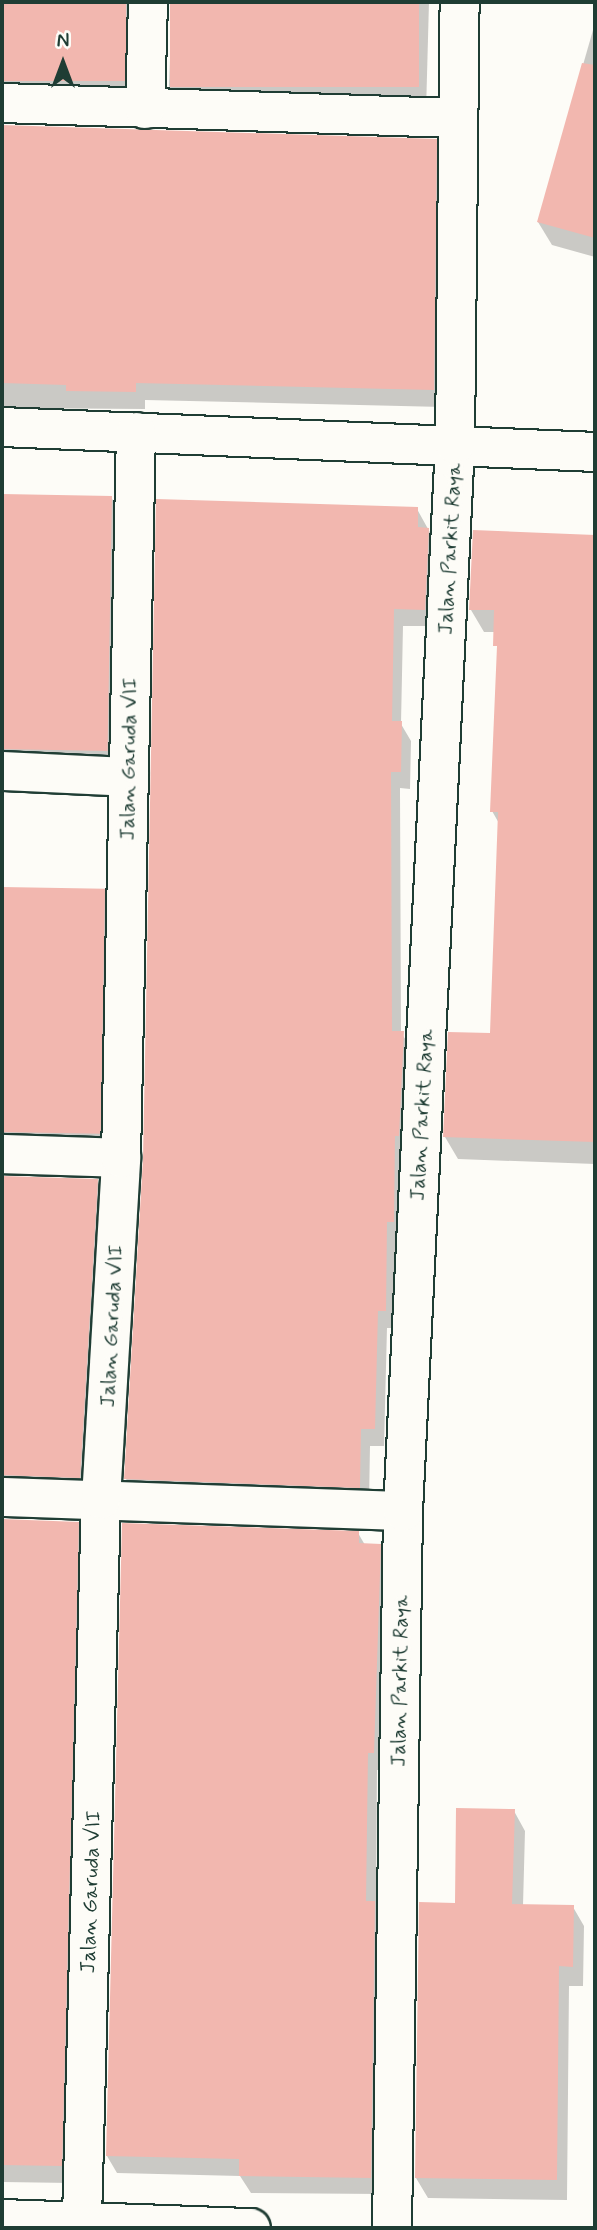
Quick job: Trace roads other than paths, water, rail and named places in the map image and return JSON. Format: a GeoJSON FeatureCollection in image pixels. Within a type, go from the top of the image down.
{"type":"FeatureCollection","features":[{"type":"Feature","properties":{"kind":"street"},"geometry":{"type":"LineString","coordinates":[[145,109],[148,2]]}},
{"type":"Feature","properties":{"kind":"street","name":"Jalan Parkit Raya"},"geometry":{"type":"LineString","coordinates":[[392,2228],[403,1511],[456,444],[456,118],[460,2]]}},
{"type":"Feature","properties":{"kind":"street"},"geometry":{"type":"LineString","coordinates":[[2,103],[456,118]]}},
{"type":"Feature","properties":{"kind":"street"},"geometry":{"type":"LineString","coordinates":[[2,427],[456,444],[595,452]]}},
{"type":"Feature","properties":{"kind":"street","name":"Jalan Garuda VII"},"geometry":{"type":"LineString","coordinates":[[82,2219],[102,1499],[121,1158],[136,432]]}},
{"type":"Feature","properties":{"kind":"street"},"geometry":{"type":"LineString","coordinates":[[2,771],[129,777]]}},
{"type":"Feature","properties":{"kind":"street"},"geometry":{"type":"LineString","coordinates":[[2,1154],[121,1158]]}},
{"type":"Feature","properties":{"kind":"street"},"geometry":{"type":"LineString","coordinates":[[2,1497],[403,1511]]}},
{"type":"Feature","properties":{"kind":"street"},"geometry":{"type":"LineString","coordinates":[[2,2219],[82,2219],[251,2228]]}}]}
